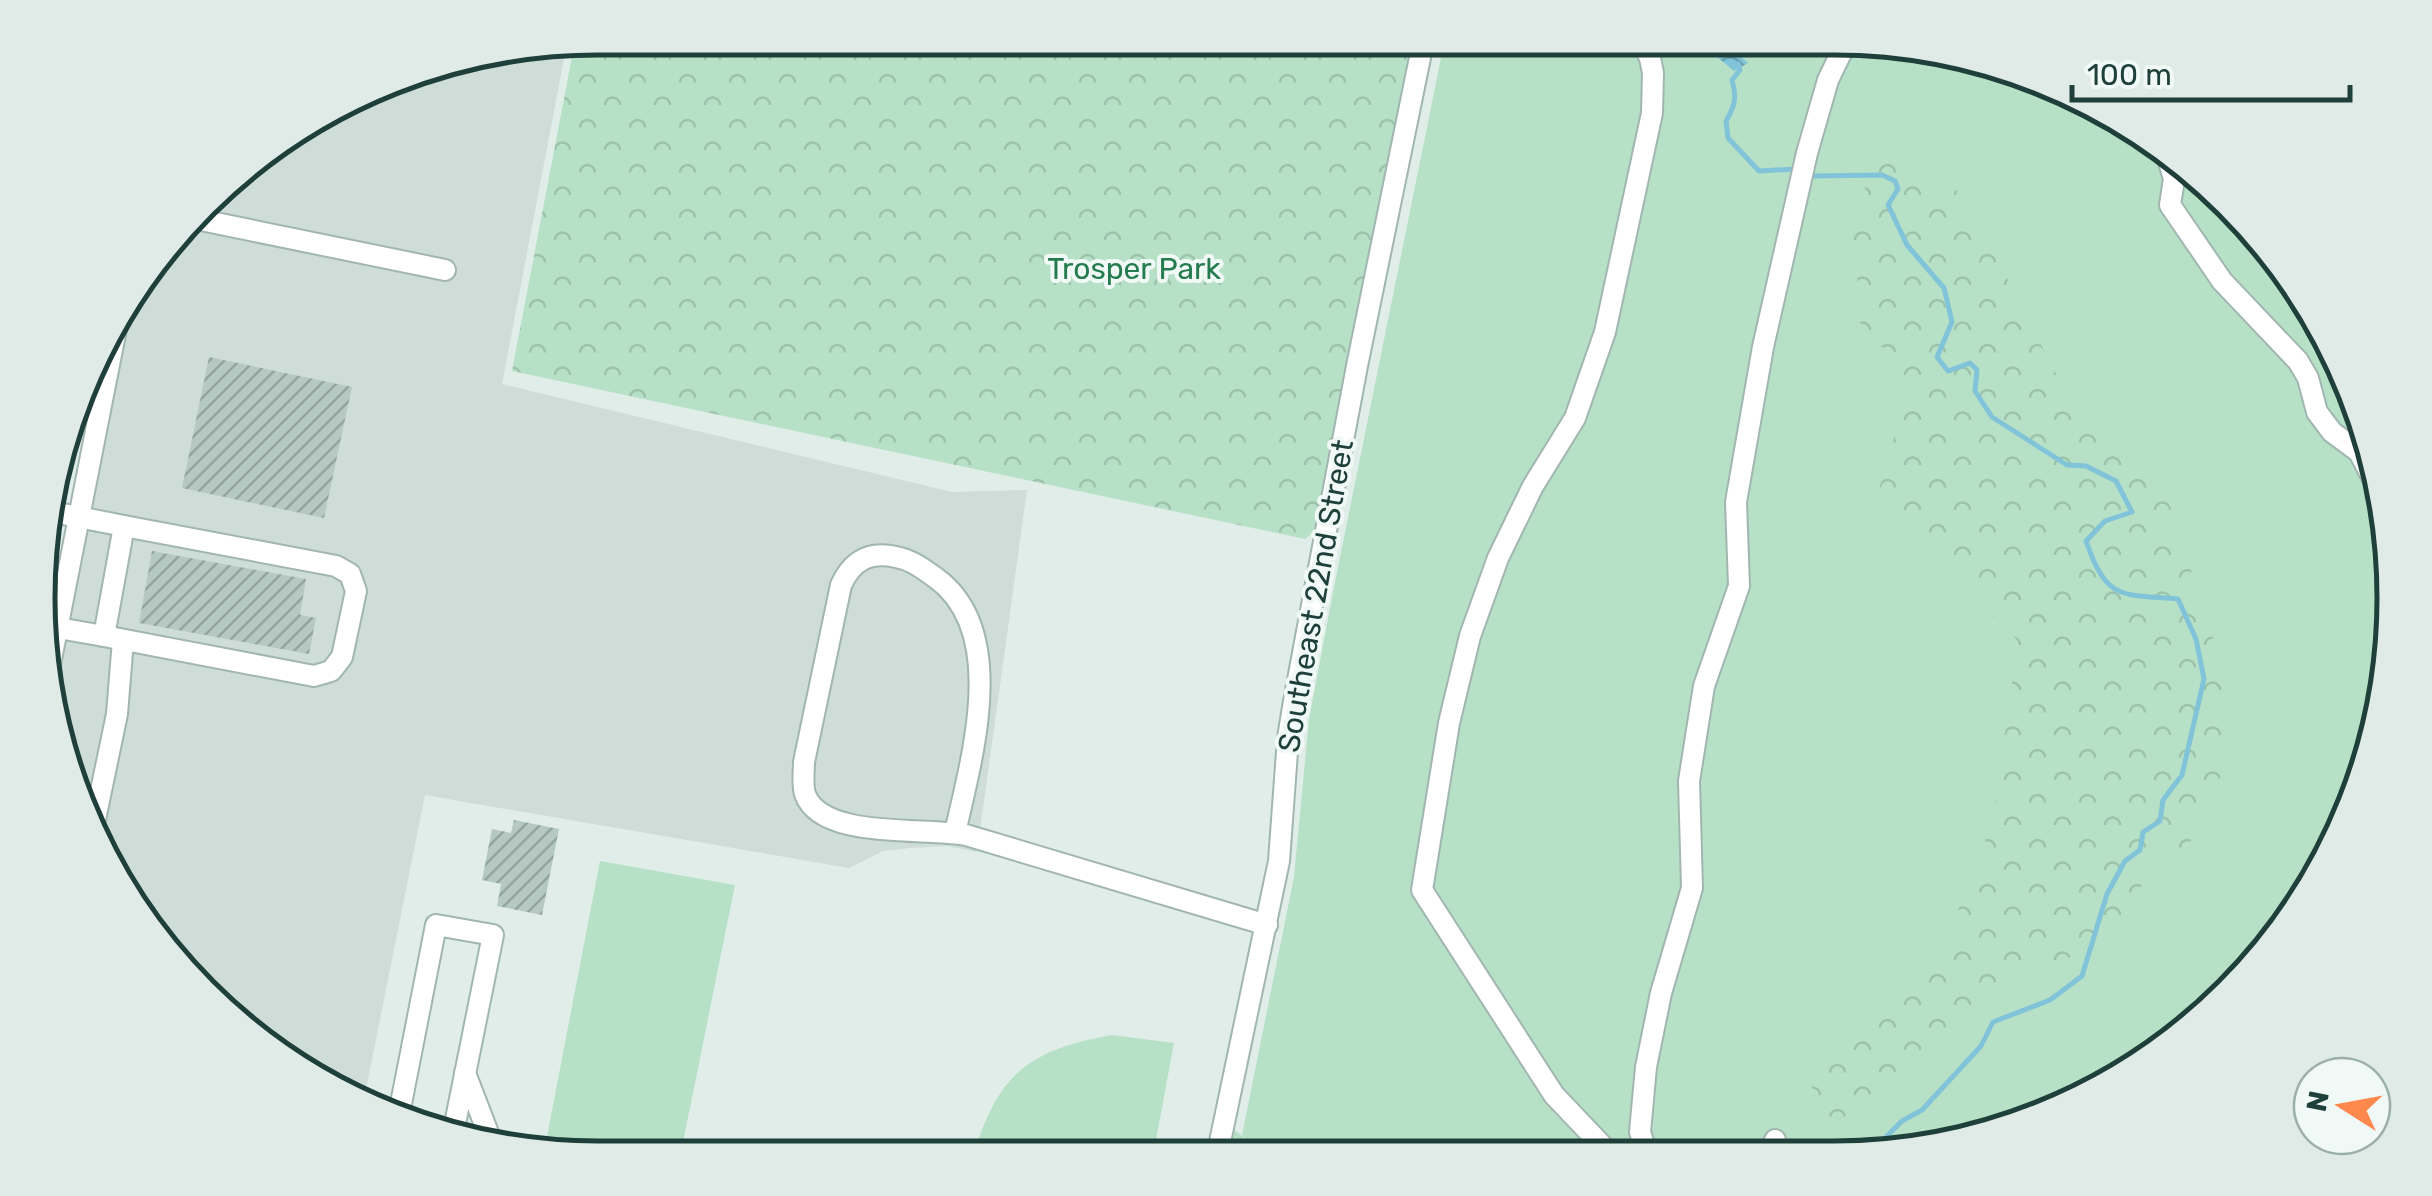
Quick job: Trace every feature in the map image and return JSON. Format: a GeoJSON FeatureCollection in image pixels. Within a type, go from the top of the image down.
{"type":"FeatureCollection","features":[{"type":"Feature","properties":{"kind":"street","name":"Southeast 22nd Street"},"geometry":{"type":"LineString","coordinates":[[1220,1141],[1279,861],[1294,701],[1421,55]]}},
{"type":"Feature","properties":{"kind":"street"},"geometry":{"type":"LineString","coordinates":[[1598,1141],[1554,1095],[1422,890],[1449,722],[1470,636],[1532,486],[1575,418],[1605,332],[1650,130],[1653,73],[1648,55]]}},
{"type":"Feature","properties":{"kind":"street"},"geometry":{"type":"LineString","coordinates":[[1643,1141],[1641,1105],[1653,1026],[1692,888],[1689,781],[1704,686],[1739,586],[1736,502],[1762,347],[1807,154],[1828,80],[1840,55]]}},
{"type":"Feature","properties":{"kind":"street"},"geometry":{"type":"LineString","coordinates":[[2172,173],[2170,205],[2222,281],[2304,369],[2317,412],[2332,432],[2356,450]]}},
{"type":"Feature","properties":{"kind":"street"},"geometry":{"type":"LineString","coordinates":[[208,221],[445,270]]}},
{"type":"Feature","properties":{"kind":"street"},"geometry":{"type":"LineString","coordinates":[[56,633],[79,518],[94,398]]}},
{"type":"Feature","properties":{"kind":"street"},"geometry":{"type":"LineString","coordinates":[[58,628],[314,676],[331,671],[342,657],[356,591],[350,574],[336,566],[62,514]]}},
{"type":"Feature","properties":{"kind":"street"},"geometry":{"type":"LineString","coordinates":[[97,809],[117,714],[114,638],[124,526]]}},
{"type":"Feature","properties":{"kind":"street"},"geometry":{"type":"LineString","coordinates":[[955,833],[977,721],[979,673],[972,634],[965,613],[944,584],[906,559],[885,554],[867,556],[846,573],[841,586],[804,762],[804,791],[816,812],[834,822],[955,833],[1267,924]]}},
{"type":"Feature","properties":{"kind":"street"},"geometry":{"type":"LineString","coordinates":[[401,1104],[436,925],[493,935],[455,1121]]}},
{"type":"Feature","properties":{"kind":"street"},"geometry":{"type":"LineString","coordinates":[[465,1072],[487,1130]]}},
{"type":"Feature","properties":{"kind":"shaded area"},"geometry":{"type":"Polygon","coordinates":[[[565,56],[502,384],[952,492],[1027,490],[977,852],[947,846],[883,851],[849,868],[425,795],[366,1089],[267,1029],[214,982],[167,929],[128,869],[96,806],[74,739],[60,671],[127,327],[167,267],[240,190],[326,128],[390,96],[492,65],[565,56]]]}},
{"type":"Feature","properties":{"kind":"green space","name":"Trosper Park"},"geometry":{"type":"Polygon","coordinates":[[[1411,55],[1317,529],[1305,539],[512,371],[572,56],[1411,55]]]}},
{"type":"Feature","properties":{"kind":"green space"},"geometry":{"type":"Polygon","coordinates":[[[1442,55],[1870,56],[1975,74],[2074,111],[2165,167],[2242,240],[2265,267],[2304,327],[2348,423],[2372,527],[2376,634],[2367,704],[2336,806],[2304,869],[2265,929],[2218,982],[2165,1029],[2105,1068],[2042,1100],[1940,1131],[1870,1140],[1250,1141],[1242,1135],[1294,877],[1309,719],[1442,55]]]}},
{"type":"Feature","properties":{"kind":"green space"},"geometry":{"type":"Polygon","coordinates":[[[1883,146],[1965,196],[2060,382],[2165,491],[2223,668],[2222,773],[2188,847],[2151,860],[2125,933],[1980,997],[1835,1125],[1806,1078],[1942,951],[1992,823],[2018,641],[1876,500],[1907,392],[1895,352],[1862,340],[1852,218],[1883,146]]]}},
{"type":"Feature","properties":{"kind":"green space"},"geometry":{"type":"Polygon","coordinates":[[[600,861],[735,885],[683,1141],[547,1138],[600,861]]]}},
{"type":"Feature","properties":{"kind":"green space"},"geometry":{"type":"Polygon","coordinates":[[[1112,1035],[1174,1043],[1156,1141],[978,1141],[993,1105],[1020,1070],[1038,1058],[1112,1035]]]}},
{"type":"Feature","properties":{"kind":"green space"},"geometry":{"type":"Polygon","coordinates":[[[1233,1129],[1250,1141],[1230,1141],[1233,1129]]]}},
{"type":"Feature","properties":{"kind":"water"},"geometry":{"type":"Polygon","coordinates":[[[1715,55],[1739,55],[1748,63],[1734,71],[1715,55]]]}},
{"type":"Feature","properties":{"kind":"building"},"geometry":{"type":"Polygon","coordinates":[[[209,357],[352,387],[324,518],[182,488],[209,357]]]}},
{"type":"Feature","properties":{"kind":"building"},"geometry":{"type":"Polygon","coordinates":[[[152,551],[306,579],[300,615],[316,618],[309,654],[139,623],[152,551]]]}},
{"type":"Feature","properties":{"kind":"building"},"geometry":{"type":"Polygon","coordinates":[[[514,820],[559,829],[542,915],[497,906],[501,884],[482,880],[492,829],[511,833],[514,820]]]}},
{"type":"Feature","properties":{"kind":"waterway"},"geometry":{"type":"LineString","coordinates":[[1738,64],[1740,70],[1732,80],[1734,101],[1726,121],[1728,138],[1759,171],[1796,169]]}},
{"type":"Feature","properties":{"kind":"waterway"},"geometry":{"type":"LineString","coordinates":[[1810,176],[1882,175],[1895,181],[1898,189],[1888,205],[1907,245],[1944,288],[1952,322],[1937,357],[1948,371],[1970,363],[1977,370],[1975,391],[1992,417],[2067,465],[2086,466],[2116,481],[2132,512],[2105,521],[2086,541],[2094,561],[2101,575],[2118,591],[2178,599],[2196,639],[2204,679],[2182,775],[2163,800],[2160,821],[2143,832],[2140,850],[2125,861],[2107,894],[2082,976],[2050,1000],[1993,1022],[1981,1046],[1922,1110],[1902,1121],[1885,1138]]}}]}
